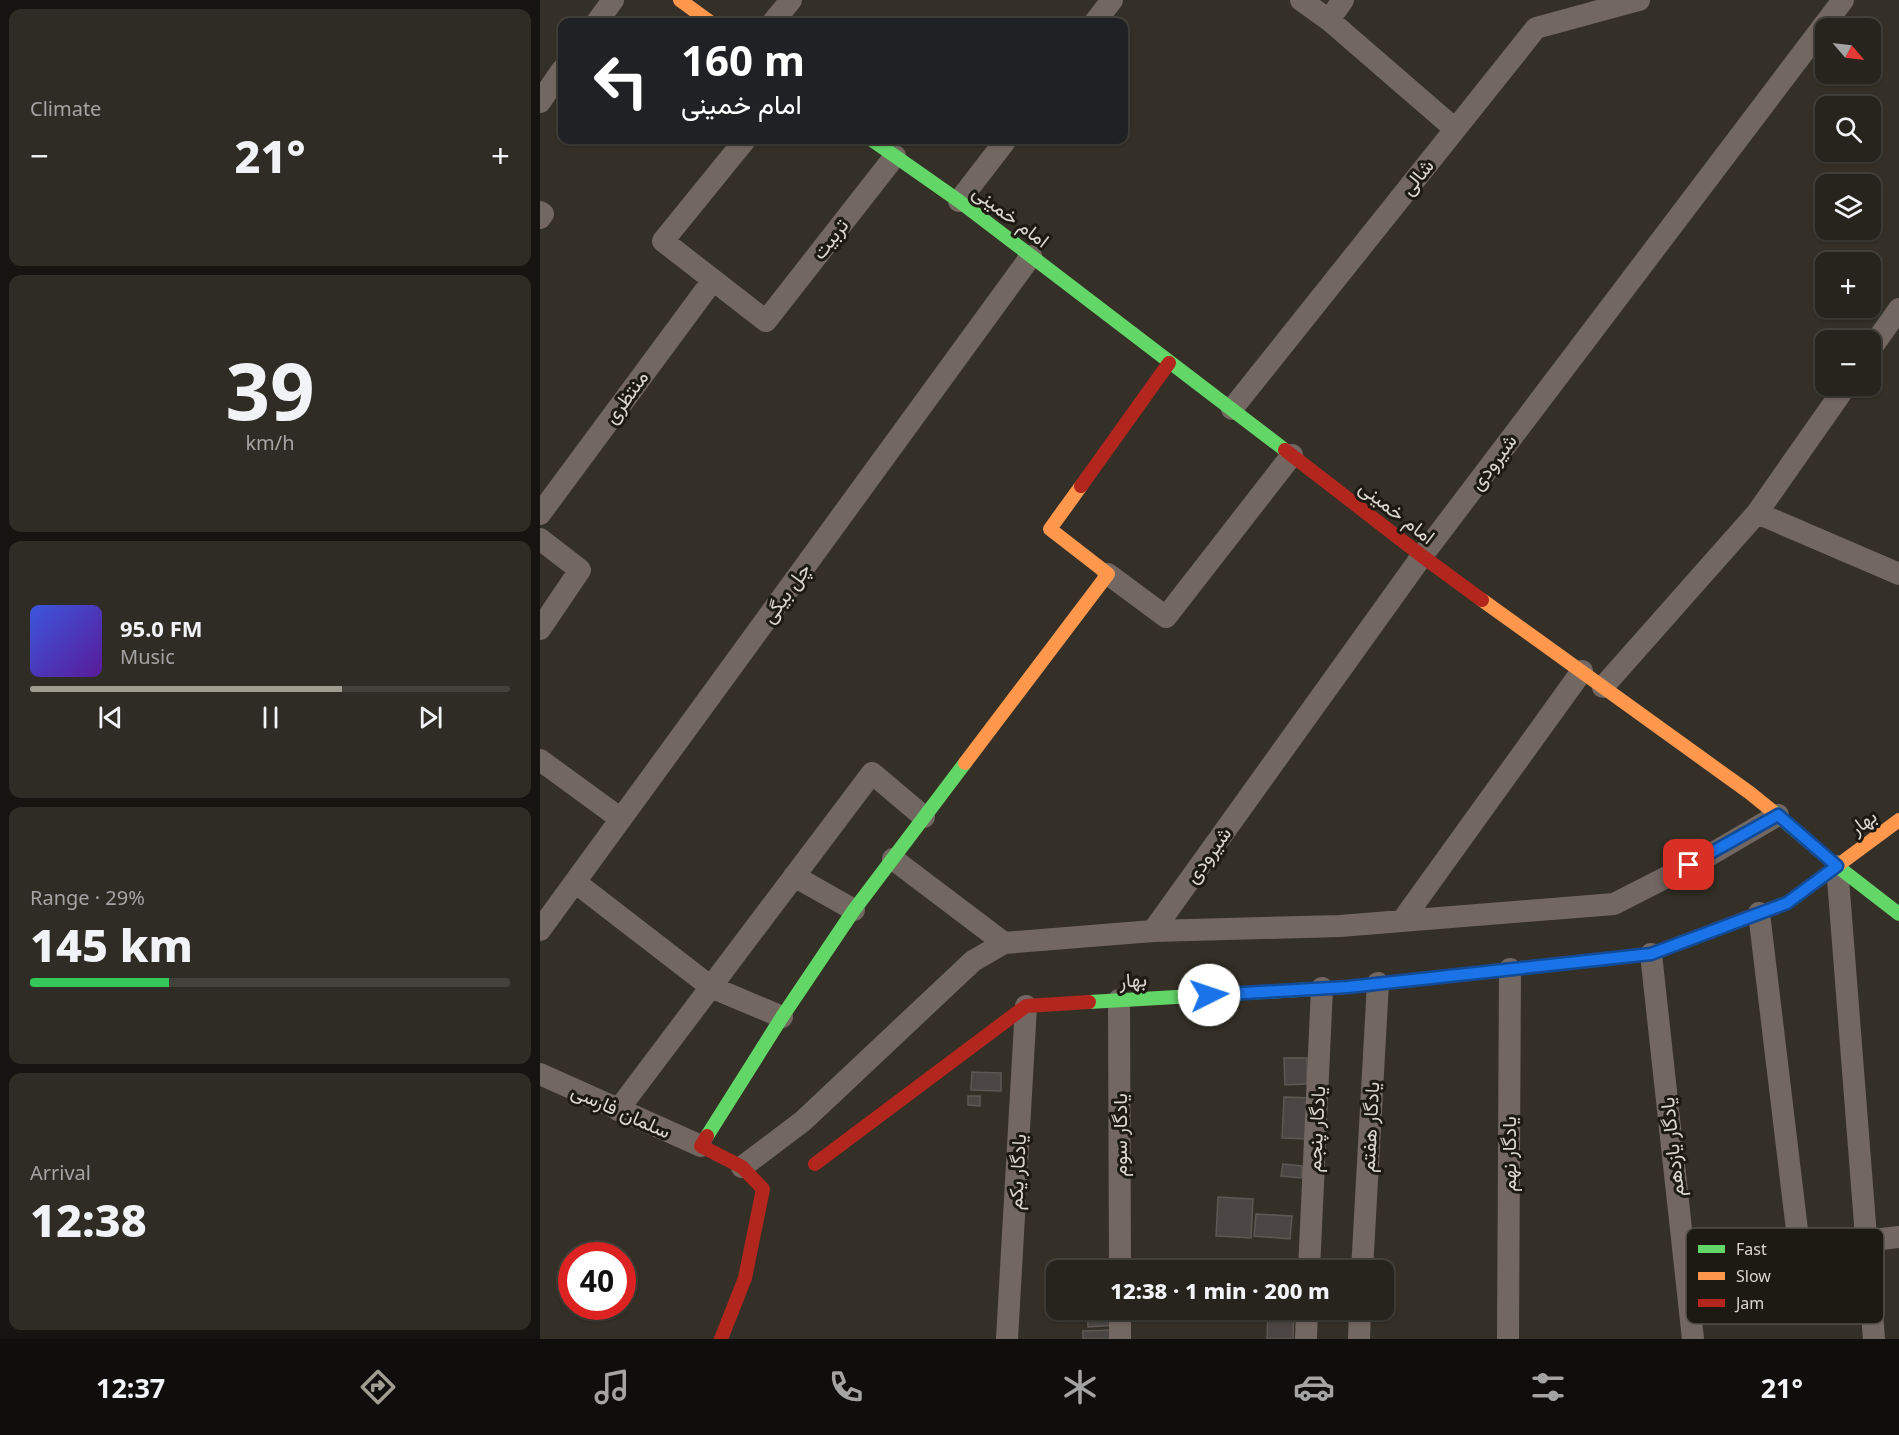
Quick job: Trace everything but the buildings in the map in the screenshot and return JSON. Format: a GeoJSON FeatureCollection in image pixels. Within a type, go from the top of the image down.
{"type":"FeatureCollection","features":[{"type":"Feature","properties":{"kind":"street"},"geometry":{"type":"LineString","coordinates":[[600,18],[613,0]]}},
{"type":"Feature","properties":{"kind":"street"},"geometry":{"type":"LineString","coordinates":[[680,0],[705,18]]}},
{"type":"Feature","properties":{"kind":"street"},"geometry":{"type":"LineString","coordinates":[[776,18],[791,0]]}},
{"type":"Feature","properties":{"kind":"street"},"geometry":{"type":"LineString","coordinates":[[1098,18],[1112,0]]}},
{"type":"Feature","properties":{"kind":"street"},"geometry":{"type":"LineString","coordinates":[[1301,0],[1329,20],[1455,129]]}},
{"type":"Feature","properties":{"kind":"street"},"geometry":{"type":"LineString","coordinates":[[1329,20],[1343,0]]}},
{"type":"Feature","properties":{"kind":"street","name":"شالی"},"geometry":{"type":"LineString","coordinates":[[1232,409],[1536,28],[1639,0]]}},
{"type":"Feature","properties":{"kind":"street","name":"شیرودی"},"geometry":{"type":"LineString","coordinates":[[1153,932],[1422,556],[1843,0]]}},
{"type":"Feature","properties":{"kind":"street"},"geometry":{"type":"LineString","coordinates":[[540,102],[558,76]]}},
{"type":"Feature","properties":{"kind":"street"},"geometry":{"type":"LineString","coordinates":[[713,280],[663,241],[742,144]]}},
{"type":"Feature","properties":{"kind":"street","name":"امام خمینی"},"geometry":{"type":"LineString","coordinates":[[878,144],[1032,256],[1422,556],[1750,793],[1837,866],[1899,914]]}},
{"type":"Feature","properties":{"kind":"street"},"geometry":{"type":"LineString","coordinates":[[959,201],[1003,144]]}},
{"type":"Feature","properties":{"kind":"street","name":"تربیت"},"geometry":{"type":"LineString","coordinates":[[713,280],[766,321],[895,156]]}},
{"type":"Feature","properties":{"kind":"street"},"geometry":{"type":"LineString","coordinates":[[540,212],[543,214],[540,218]]}},
{"type":"Feature","properties":{"kind":"street","name":"چل بیگی"},"geometry":{"type":"LineString","coordinates":[[540,930],[1032,256]]}},
{"type":"Feature","properties":{"kind":"street","name":"منتظری"},"geometry":{"type":"LineString","coordinates":[[540,514],[713,280]]}},
{"type":"Feature","properties":{"kind":"street"},"geometry":{"type":"LineString","coordinates":[[1881,334],[1899,309]]}},
{"type":"Feature","properties":{"kind":"street"},"geometry":{"type":"LineString","coordinates":[[1169,363],[1050,529],[1108,574],[1166,617],[1292,455]]}},
{"type":"Feature","properties":{"kind":"street"},"geometry":{"type":"LineString","coordinates":[[1603,687],[1757,513],[1839,396]]}},
{"type":"Feature","properties":{"kind":"street"},"geometry":{"type":"LineString","coordinates":[[1757,513],[1899,574]]}},
{"type":"Feature","properties":{"kind":"street"},"geometry":{"type":"LineString","coordinates":[[540,539],[580,570],[540,629]]}},
{"type":"Feature","properties":{"kind":"street"},"geometry":{"type":"LineString","coordinates":[[721,1339],[745,1278],[763,1190],[742,1167],[701,1146],[782,1017],[854,910],[1108,574]]}},
{"type":"Feature","properties":{"kind":"street"},"geometry":{"type":"LineString","coordinates":[[1402,921],[1582,671]]}},
{"type":"Feature","properties":{"kind":"street"},"geometry":{"type":"LineString","coordinates":[[540,760],[621,819]]}},
{"type":"Feature","properties":{"kind":"street"},"geometry":{"type":"LineString","coordinates":[[618,1110],[872,773],[924,817]]}},
{"type":"Feature","properties":{"kind":"street"},"geometry":{"type":"LineString","coordinates":[[742,1167],[803,1121],[974,961],[1004,942],[1153,932],[1340,926],[1614,904],[1708,856],[1778,815]]}},
{"type":"Feature","properties":{"kind":"street","name":"بهار"},"geometry":{"type":"LineString","coordinates":[[1026,1006],[1322,988],[1651,954],[1787,903],[1899,820]]}},
{"type":"Feature","properties":{"kind":"street"},"geometry":{"type":"LineString","coordinates":[[893,859],[1004,942]]}},
{"type":"Feature","properties":{"kind":"street"},"geometry":{"type":"LineString","coordinates":[[1837,866],[1864,1228]]}},
{"type":"Feature","properties":{"kind":"street"},"geometry":{"type":"LineString","coordinates":[[794,876],[854,910]]}},
{"type":"Feature","properties":{"kind":"street"},"geometry":{"type":"LineString","coordinates":[[574,882],[711,987],[782,1017]]}},
{"type":"Feature","properties":{"kind":"street"},"geometry":{"type":"LineString","coordinates":[[1759,913],[1797,1228]]}},
{"type":"Feature","properties":{"kind":"street","name":"یادگار یازدهم"},"geometry":{"type":"LineString","coordinates":[[1651,954],[1686,1275]]}},
{"type":"Feature","properties":{"kind":"street","name":"یادگار نهم"},"geometry":{"type":"LineString","coordinates":[[1508,1339],[1510,969]]}},
{"type":"Feature","properties":{"kind":"street","name":"یادگار هفتم"},"geometry":{"type":"LineString","coordinates":[[1363,1260],[1378,983]]}},
{"type":"Feature","properties":{"kind":"street","name":"یادگار پنجم"},"geometry":{"type":"LineString","coordinates":[[1309,1260],[1322,988]]}},
{"type":"Feature","properties":{"kind":"street","name":"یادگار سوم"},"geometry":{"type":"LineString","coordinates":[[1119,1000],[1120,1260]]}},
{"type":"Feature","properties":{"kind":"street"},"geometry":{"type":"LineString","coordinates":[[815,1164],[1026,1006]]}},
{"type":"Feature","properties":{"kind":"street","name":"یادگار یکم"},"geometry":{"type":"LineString","coordinates":[[1007,1339],[1026,1006]]}},
{"type":"Feature","properties":{"kind":"street","name":"سلمان فارسی"},"geometry":{"type":"LineString","coordinates":[[540,1074],[701,1146]]}},
{"type":"Feature","properties":{"kind":"street"},"geometry":{"type":"LineString","coordinates":[[1884,1239],[1899,1237]]}},
{"type":"Feature","properties":{"kind":"street"},"geometry":{"type":"LineString","coordinates":[[1120,1320],[1120,1339]]}},
{"type":"Feature","properties":{"kind":"street"},"geometry":{"type":"LineString","coordinates":[[1306,1339],[1307,1320]]}},
{"type":"Feature","properties":{"kind":"street"},"geometry":{"type":"LineString","coordinates":[[1359,1339],[1360,1320]]}},
{"type":"Feature","properties":{"kind":"street","name":"یادگار یازدهم"},"geometry":{"type":"LineString","coordinates":[[1691,1324],[1693,1339]]}},
{"type":"Feature","properties":{"kind":"street"},"geometry":{"type":"LineString","coordinates":[[1873,1324],[1874,1339]]}},
{"type":"Feature","properties":{"kind":"traffic: fast"},"geometry":{"type":"LineString","coordinates":[[878,144],[959,201],[1285,450]]}},
{"type":"Feature","properties":{"kind":"traffic: fast"},"geometry":{"type":"LineString","coordinates":[[707,1136],[782,1017],[854,910],[965,763]]}},
{"type":"Feature","properties":{"kind":"traffic: fast"},"geometry":{"type":"LineString","coordinates":[[1771,810],[1837,866],[1899,914]]}},
{"type":"Feature","properties":{"kind":"traffic: fast"},"geometry":{"type":"LineString","coordinates":[[1089,1002],[1316,989]]}},
{"type":"Feature","properties":{"kind":"traffic: slow"},"geometry":{"type":"LineString","coordinates":[[680,0],[705,18]]}},
{"type":"Feature","properties":{"kind":"traffic: slow"},"geometry":{"type":"LineString","coordinates":[[965,763],[1108,574],[1050,529],[1081,486]]}},
{"type":"Feature","properties":{"kind":"traffic: slow"},"geometry":{"type":"LineString","coordinates":[[1482,600],[1771,810]]}},
{"type":"Feature","properties":{"kind":"traffic: slow"},"geometry":{"type":"LineString","coordinates":[[1756,914],[1787,903],[1899,820]]}},
{"type":"Feature","properties":{"kind":"traffic: jam"},"geometry":{"type":"LineString","coordinates":[[1081,486],[1169,363]]}},
{"type":"Feature","properties":{"kind":"traffic: jam"},"geometry":{"type":"LineString","coordinates":[[1285,450],[1482,600]]}},
{"type":"Feature","properties":{"kind":"traffic: jam"},"geometry":{"type":"LineString","coordinates":[[1316,989],[1651,954],[1756,914]]}},
{"type":"Feature","properties":{"kind":"traffic: jam"},"geometry":{"type":"LineString","coordinates":[[815,1164],[1026,1006],[1089,1002]]}},
{"type":"Feature","properties":{"kind":"traffic: jam"},"geometry":{"type":"LineString","coordinates":[[707,1136],[701,1146],[742,1167],[763,1189],[745,1278],[721,1339]]}},
{"type":"Feature","properties":{"kind":"route"},"geometry":{"type":"LineString","coordinates":[[1209,995],[1348,987],[1651,954],[1787,903],[1837,866],[1778,815],[1689,865]]}}]}
